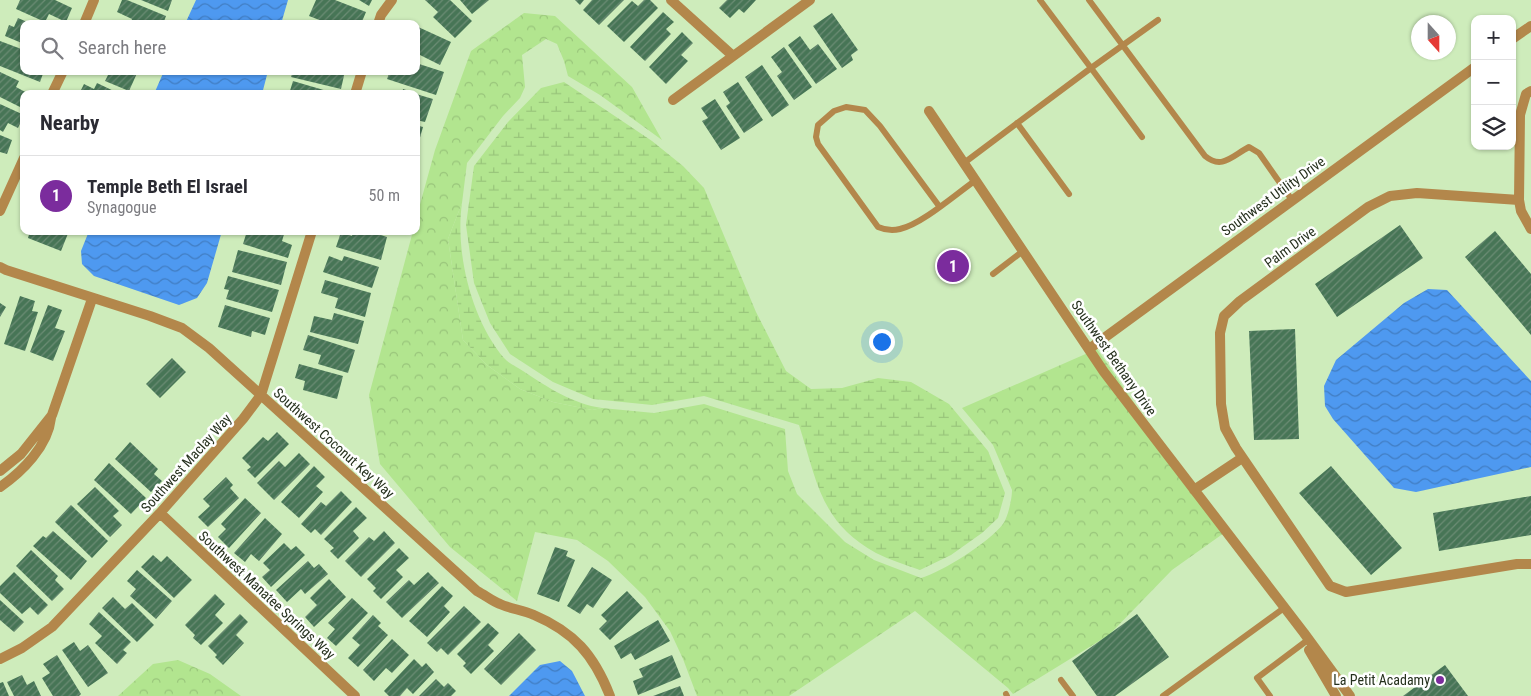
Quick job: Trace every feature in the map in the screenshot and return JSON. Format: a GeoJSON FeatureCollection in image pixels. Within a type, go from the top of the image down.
{"type":"FeatureCollection","features":[{"type":"Feature","properties":{"kind":"street"},"geometry":{"type":"LineString","coordinates":[[86,20],[94,0]]}},
{"type":"Feature","properties":{"kind":"street"},"geometry":{"type":"LineString","coordinates":[[379,20],[392,0]]}},
{"type":"Feature","properties":{"kind":"street"},"geometry":{"type":"LineString","coordinates":[[672,0],[733,56]]}},
{"type":"Feature","properties":{"kind":"street"},"geometry":{"type":"LineString","coordinates":[[672,100],[810,0]]}},
{"type":"Feature","properties":{"kind":"street"},"geometry":{"type":"LineString","coordinates":[[1516,36],[1531,26]]}},
{"type":"Feature","properties":{"kind":"street","name":"Southwest Utility Drive"},"geometry":{"type":"LineString","coordinates":[[1089,349],[1471,70]]}},
{"type":"Feature","properties":{"kind":"street"},"geometry":{"type":"LineString","coordinates":[[54,90],[60,75]]}},
{"type":"Feature","properties":{"kind":"street"},"geometry":{"type":"LineString","coordinates":[[356,90],[361,75]]}},
{"type":"Feature","properties":{"kind":"street"},"geometry":{"type":"LineString","coordinates":[[1531,91],[1526,94],[1520,115],[1518,200],[1521,211],[1531,229]]}},
{"type":"Feature","properties":{"kind":"street","name":"Southwest Bethany Drive"},"geometry":{"type":"LineString","coordinates":[[929,111],[1104,372],[1350,696]]}},
{"type":"Feature","properties":{"kind":"street"},"geometry":{"type":"LineString","coordinates":[[0,211],[20,167]]}},
{"type":"Feature","properties":{"kind":"street","name":"Palm Drive"},"geometry":{"type":"LineString","coordinates":[[1518,200],[1417,193],[1390,196],[1368,206],[1240,301],[1224,316],[1220,332],[1221,404],[1225,428],[1242,458],[1330,586],[1346,592],[1517,564],[1531,564]]}},
{"type":"Feature","properties":{"kind":"street","name":"Southwest Maclay Way"},"geometry":{"type":"LineString","coordinates":[[0,658],[22,648],[52,627],[160,513],[239,424],[261,395],[311,235]]}},
{"type":"Feature","properties":{"kind":"street","name":"Southwest Coconut Key Way"},"geometry":{"type":"LineString","coordinates":[[0,267],[182,328],[209,348],[477,591],[500,604],[532,614],[560,627],[581,645],[603,678],[610,696]]}},
{"type":"Feature","properties":{"kind":"street"},"geometry":{"type":"LineString","coordinates":[[0,487],[10,480],[34,455],[45,439],[92,299]]}},
{"type":"Feature","properties":{"kind":"street"},"geometry":{"type":"LineString","coordinates":[[0,471],[21,454],[52,415]]}},
{"type":"Feature","properties":{"kind":"street"},"geometry":{"type":"LineString","coordinates":[[1194,490],[1242,458]]}},
{"type":"Feature","properties":{"kind":"street","name":"Southwest Manatee Springs Way"},"geometry":{"type":"LineString","coordinates":[[160,513],[355,696]]}},
{"type":"Feature","properties":{"kind":"street","name":"Southwest Bethany Drive"},"geometry":{"type":"LineString","coordinates":[[1286,610],[1336,696]]}},
{"type":"Feature","properties":{"kind":"lane"},"geometry":{"type":"LineString","coordinates":[[1040,0],[1142,137]]}},
{"type":"Feature","properties":{"kind":"lane"},"geometry":{"type":"LineString","coordinates":[[1089,0],[1205,156],[1213,163],[1221,163],[1249,147],[1259,153],[1292,200]]}},
{"type":"Feature","properties":{"kind":"lane"},"geometry":{"type":"LineString","coordinates":[[964,163],[1158,20]]}},
{"type":"Feature","properties":{"kind":"lane"},"geometry":{"type":"LineString","coordinates":[[939,206],[880,126],[865,110],[846,106],[834,111],[818,125],[816,138],[818,144],[878,227],[886,230],[900,229],[915,223],[976,180]]}},
{"type":"Feature","properties":{"kind":"lane"},"geometry":{"type":"LineString","coordinates":[[1017,123],[1069,194]]}},
{"type":"Feature","properties":{"kind":"lane"},"geometry":{"type":"LineString","coordinates":[[993,274],[1023,251]]}},
{"type":"Feature","properties":{"kind":"lane"},"geometry":{"type":"LineString","coordinates":[[1163,696],[1286,610]]}},
{"type":"Feature","properties":{"kind":"lane"},"geometry":{"type":"LineString","coordinates":[[1270,696],[1257,678],[1305,642]]}},
{"type":"Feature","properties":{"kind":"lane"},"geometry":{"type":"LineString","coordinates":[[1061,680],[1073,696]]}},
{"type":"Feature","properties":{"kind":"green space"},"geometry":{"type":"Polygon","coordinates":[[[524,13],[555,16],[632,87],[662,140],[600,95],[568,76],[557,44],[546,39],[522,55],[525,87],[520,98],[503,116],[467,163],[462,203],[448,239],[463,340],[487,365],[520,389],[553,402],[592,410],[602,408],[654,413],[704,404],[785,429],[788,471],[797,494],[845,542],[874,560],[921,578],[953,563],[977,548],[1003,524],[1007,517],[1012,490],[993,445],[962,408],[1097,349],[1224,533],[1172,570],[1109,635],[1013,694],[915,611],[789,696],[697,696],[670,631],[645,597],[608,561],[577,540],[535,532],[517,601],[450,547],[380,464],[369,395],[412,235],[420,235],[420,204],[435,150],[471,51],[524,13]]]}},
{"type":"Feature","properties":{"kind":"green space"},"geometry":{"type":"Polygon","coordinates":[[[564,82],[652,141],[683,166],[704,188],[756,312],[786,371],[811,389],[842,388],[878,378],[911,382],[949,404],[988,451],[1005,493],[998,518],[982,533],[951,555],[920,570],[876,553],[857,541],[843,528],[823,498],[799,425],[704,396],[652,405],[593,399],[553,382],[510,354],[490,323],[474,283],[466,225],[474,166],[508,122],[541,88],[564,82]]]}},
{"type":"Feature","properties":{"kind":"green space"},"geometry":{"type":"Polygon","coordinates":[[[462,203],[460,222],[461,242],[468,284],[474,305],[492,342],[508,362],[551,389],[581,403],[602,408],[592,410],[553,402],[520,389],[487,365],[463,340],[448,239],[462,203]]]}},
{"type":"Feature","properties":{"kind":"green space"},"geometry":{"type":"Polygon","coordinates":[[[178,660],[210,674],[241,696],[118,696],[153,664],[178,660]]]}},
{"type":"Feature","properties":{"kind":"water"},"geometry":{"type":"Polygon","coordinates":[[[196,0],[288,0],[282,20],[187,20],[196,0]]]}},
{"type":"Feature","properties":{"kind":"water"},"geometry":{"type":"Polygon","coordinates":[[[162,75],[267,75],[263,90],[156,90],[162,75]]]}},
{"type":"Feature","properties":{"kind":"water"},"geometry":{"type":"Polygon","coordinates":[[[87,235],[221,235],[207,283],[197,298],[179,305],[94,276],[82,264],[81,251],[87,235]]]}},
{"type":"Feature","properties":{"kind":"water"},"geometry":{"type":"Polygon","coordinates":[[[1428,289],[1447,290],[1531,381],[1531,467],[1416,492],[1394,488],[1333,419],[1325,406],[1324,386],[1336,360],[1404,303],[1428,289]]]}},
{"type":"Feature","properties":{"kind":"water"},"geometry":{"type":"Polygon","coordinates":[[[560,661],[572,671],[585,696],[509,696],[540,665],[560,661]]]}},
{"type":"Feature","properties":{"kind":"building"},"geometry":{"type":"Polygon","coordinates":[[[20,0],[55,0],[72,8],[67,20],[62,20],[49,14],[46,20],[41,20],[16,9],[20,0]]]}},
{"type":"Feature","properties":{"kind":"building"},"geometry":{"type":"Polygon","coordinates":[[[122,0],[127,0],[166,16],[164,20],[132,20],[117,12],[122,0]]]}},
{"type":"Feature","properties":{"kind":"building"},"geometry":{"type":"Polygon","coordinates":[[[141,0],[172,0],[168,11],[141,0]]]}},
{"type":"Feature","properties":{"kind":"building"},"geometry":{"type":"Polygon","coordinates":[[[316,0],[335,0],[366,12],[363,20],[320,20],[309,16],[316,0]]]}},
{"type":"Feature","properties":{"kind":"building"},"geometry":{"type":"Polygon","coordinates":[[[359,0],[372,0],[369,6],[359,0]]]}},
{"type":"Feature","properties":{"kind":"building"},"geometry":{"type":"Polygon","coordinates":[[[425,0],[450,0],[472,21],[455,38],[433,17],[438,12],[425,0]]]}},
{"type":"Feature","properties":{"kind":"building"},"geometry":{"type":"Polygon","coordinates":[[[460,0],[489,0],[472,14],[460,0]]]}},
{"type":"Feature","properties":{"kind":"building"},"geometry":{"type":"Polygon","coordinates":[[[575,0],[584,0],[580,5],[575,0]]]}},
{"type":"Feature","properties":{"kind":"building"},"geometry":{"type":"Polygon","coordinates":[[[592,0],[624,0],[599,25],[583,10],[592,0]]]}},
{"type":"Feature","properties":{"kind":"building"},"geometry":{"type":"Polygon","coordinates":[[[644,0],[650,0],[658,8],[624,42],[607,26],[632,1],[638,6],[644,0]]]}},
{"type":"Feature","properties":{"kind":"building"},"geometry":{"type":"Polygon","coordinates":[[[727,0],[756,0],[744,13],[739,9],[730,18],[719,8],[727,0]]]}},
{"type":"Feature","properties":{"kind":"building"},"geometry":{"type":"Polygon","coordinates":[[[663,12],[674,22],[666,29],[671,34],[645,61],[630,47],[663,12]]]}},
{"type":"Feature","properties":{"kind":"building"},"geometry":{"type":"Polygon","coordinates":[[[832,13],[858,50],[851,55],[853,60],[842,68],[813,26],[832,13]]]}},
{"type":"Feature","properties":{"kind":"building"},"geometry":{"type":"Polygon","coordinates":[[[18,18],[23,20],[20,20],[20,42],[5,36],[9,25],[14,27],[18,18]]]}},
{"type":"Feature","properties":{"kind":"building"},"geometry":{"type":"Polygon","coordinates":[[[420,28],[451,42],[440,65],[420,55],[420,28]]]}},
{"type":"Feature","properties":{"kind":"building"},"geometry":{"type":"Polygon","coordinates":[[[682,32],[693,43],[681,55],[688,61],[666,84],[649,67],[682,32]]]}},
{"type":"Feature","properties":{"kind":"building"},"geometry":{"type":"Polygon","coordinates":[[[800,36],[810,50],[818,44],[837,69],[816,84],[788,45],[800,36]]]}},
{"type":"Feature","properties":{"kind":"building"},"geometry":{"type":"Polygon","coordinates":[[[0,41],[20,48],[20,74],[0,66],[0,41]]]}},
{"type":"Feature","properties":{"kind":"building"},"geometry":{"type":"Polygon","coordinates":[[[784,47],[812,87],[794,100],[777,76],[782,72],[771,57],[784,47]]]}},
{"type":"Feature","properties":{"kind":"building"},"geometry":{"type":"Polygon","coordinates":[[[420,64],[444,72],[436,95],[387,79],[388,75],[420,75],[420,64]]]}},
{"type":"Feature","properties":{"kind":"building"},"geometry":{"type":"Polygon","coordinates":[[[762,65],[789,105],[772,117],[745,77],[762,65]]]}},
{"type":"Feature","properties":{"kind":"building"},"geometry":{"type":"Polygon","coordinates":[[[0,72],[19,81],[16,87],[22,90],[20,90],[20,107],[0,97],[0,72]]]}},
{"type":"Feature","properties":{"kind":"building"},"geometry":{"type":"Polygon","coordinates":[[[22,75],[43,75],[40,82],[22,75]]]}},
{"type":"Feature","properties":{"kind":"building"},"geometry":{"type":"Polygon","coordinates":[[[108,75],[136,75],[129,90],[105,81],[108,75]]]}},
{"type":"Feature","properties":{"kind":"building"},"geometry":{"type":"Polygon","coordinates":[[[292,75],[344,75],[341,89],[291,77],[292,75]]]}},
{"type":"Feature","properties":{"kind":"building"},"geometry":{"type":"Polygon","coordinates":[[[293,81],[324,90],[290,90],[293,81]]]}},
{"type":"Feature","properties":{"kind":"building"},"geometry":{"type":"Polygon","coordinates":[[[738,82],[763,120],[744,133],[726,106],[730,103],[723,92],[738,82]]]}},
{"type":"Feature","properties":{"kind":"building"},"geometry":{"type":"Polygon","coordinates":[[[97,83],[112,90],[81,90],[84,84],[94,89],[97,83]]]}},
{"type":"Feature","properties":{"kind":"building"},"geometry":{"type":"Polygon","coordinates":[[[420,95],[433,99],[425,122],[420,121],[420,95]]]}},
{"type":"Feature","properties":{"kind":"building"},"geometry":{"type":"Polygon","coordinates":[[[715,99],[740,138],[721,150],[702,121],[708,118],[701,108],[715,99]]]}},
{"type":"Feature","properties":{"kind":"building"},"geometry":{"type":"Polygon","coordinates":[[[0,104],[20,113],[18,128],[8,123],[3,132],[0,130],[0,104]]]}},
{"type":"Feature","properties":{"kind":"building"},"geometry":{"type":"Polygon","coordinates":[[[420,126],[423,127],[420,138],[420,126]]]}},
{"type":"Feature","properties":{"kind":"building"},"geometry":{"type":"Polygon","coordinates":[[[0,135],[12,140],[7,154],[0,152],[0,135]]]}},
{"type":"Feature","properties":{"kind":"building"},"geometry":{"type":"Polygon","coordinates":[[[1400,225],[1423,258],[1337,317],[1315,284],[1400,225]]]}},
{"type":"Feature","properties":{"kind":"building"},"geometry":{"type":"Polygon","coordinates":[[[1495,231],[1531,274],[1531,335],[1465,257],[1495,231]]]}},
{"type":"Feature","properties":{"kind":"building"},"geometry":{"type":"Polygon","coordinates":[[[29,235],[67,235],[61,251],[28,238],[29,235]]]}},
{"type":"Feature","properties":{"kind":"building"},"geometry":{"type":"Polygon","coordinates":[[[246,235],[284,235],[282,241],[292,245],[288,258],[243,244],[246,235]]]}},
{"type":"Feature","properties":{"kind":"building"},"geometry":{"type":"Polygon","coordinates":[[[340,235],[381,235],[387,237],[381,260],[336,247],[340,235]]]}},
{"type":"Feature","properties":{"kind":"building"},"geometry":{"type":"Polygon","coordinates":[[[238,250],[287,262],[281,285],[232,272],[238,250]]]}},
{"type":"Feature","properties":{"kind":"building"},"geometry":{"type":"Polygon","coordinates":[[[329,256],[342,261],[344,256],[379,267],[372,288],[323,272],[329,256]]]}},
{"type":"Feature","properties":{"kind":"building"},"geometry":{"type":"Polygon","coordinates":[[[228,276],[279,290],[272,312],[226,299],[229,290],[224,289],[228,276]]]}},
{"type":"Feature","properties":{"kind":"building"},"geometry":{"type":"Polygon","coordinates":[[[325,280],[371,293],[365,317],[335,308],[338,298],[321,293],[325,280]]]}},
{"type":"Feature","properties":{"kind":"building"},"geometry":{"type":"Polygon","coordinates":[[[20,296],[35,301],[32,311],[38,312],[25,351],[4,344],[20,296]]]}},
{"type":"Feature","properties":{"kind":"building"},"geometry":{"type":"Polygon","coordinates":[[[0,303],[6,307],[0,317],[0,303]]]}},
{"type":"Feature","properties":{"kind":"building"},"geometry":{"type":"Polygon","coordinates":[[[48,305],[62,310],[55,328],[65,331],[53,361],[30,352],[48,305]]]}},
{"type":"Feature","properties":{"kind":"building"},"geometry":{"type":"Polygon","coordinates":[[[225,305],[270,318],[265,335],[252,331],[251,337],[218,327],[225,305]]]}},
{"type":"Feature","properties":{"kind":"building"},"geometry":{"type":"Polygon","coordinates":[[[334,313],[364,321],[358,344],[310,332],[314,316],[332,320],[334,313]]]}},
{"type":"Feature","properties":{"kind":"building"},"geometry":{"type":"Polygon","coordinates":[[[1295,329],[1299,439],[1254,440],[1249,331],[1295,329]]]}},
{"type":"Feature","properties":{"kind":"building"},"geometry":{"type":"Polygon","coordinates":[[[308,335],[355,350],[348,373],[318,364],[321,355],[303,350],[308,335]]]}},
{"type":"Feature","properties":{"kind":"building"},"geometry":{"type":"Polygon","coordinates":[[[172,358],[186,372],[160,398],[146,384],[172,358]]]}},
{"type":"Feature","properties":{"kind":"building"},"geometry":{"type":"Polygon","coordinates":[[[299,364],[343,376],[337,399],[303,390],[305,381],[295,378],[299,364]]]}},
{"type":"Feature","properties":{"kind":"building"},"geometry":{"type":"Polygon","coordinates":[[[277,432],[289,444],[255,478],[247,470],[251,467],[242,458],[263,437],[268,441],[277,432]]]}},
{"type":"Feature","properties":{"kind":"building"},"geometry":{"type":"Polygon","coordinates":[[[130,442],[158,469],[154,474],[162,481],[151,492],[115,459],[130,442]]]}},
{"type":"Feature","properties":{"kind":"building"},"geometry":{"type":"Polygon","coordinates":[[[299,453],[310,464],[274,500],[257,483],[279,461],[285,467],[299,453]]]}},
{"type":"Feature","properties":{"kind":"building"},"geometry":{"type":"Polygon","coordinates":[[[109,463],[146,498],[131,514],[94,480],[109,463]]]}},
{"type":"Feature","properties":{"kind":"building"},"geometry":{"type":"Polygon","coordinates":[[[314,466],[325,477],[316,486],[323,492],[299,518],[281,502],[314,466]]]}},
{"type":"Feature","properties":{"kind":"building"},"geometry":{"type":"Polygon","coordinates":[[[1331,466],[1402,548],[1371,575],[1299,493],[1331,466]]]}},
{"type":"Feature","properties":{"kind":"building"},"geometry":{"type":"Polygon","coordinates":[[[226,477],[233,485],[230,488],[239,498],[208,527],[198,517],[210,506],[203,499],[226,477]]]}},
{"type":"Feature","properties":{"kind":"building"},"geometry":{"type":"Polygon","coordinates":[[[95,487],[119,511],[113,516],[122,525],[110,537],[77,504],[95,487]]]}},
{"type":"Feature","properties":{"kind":"building"},"geometry":{"type":"Polygon","coordinates":[[[341,491],[352,502],[321,535],[315,529],[311,533],[301,524],[321,502],[326,506],[341,491]]]}},
{"type":"Feature","properties":{"kind":"building"},"geometry":{"type":"Polygon","coordinates":[[[1531,496],[1531,535],[1439,551],[1433,513],[1531,496]]]}},
{"type":"Feature","properties":{"kind":"building"},"geometry":{"type":"Polygon","coordinates":[[[245,498],[261,513],[229,548],[218,537],[226,529],[221,524],[245,498]]]}},
{"type":"Feature","properties":{"kind":"building"},"geometry":{"type":"Polygon","coordinates":[[[71,505],[108,541],[92,558],[55,522],[71,505]]]}},
{"type":"Feature","properties":{"kind":"building"},"geometry":{"type":"Polygon","coordinates":[[[356,507],[367,518],[353,531],[359,538],[338,559],[330,551],[334,548],[324,539],[356,507]]]}},
{"type":"Feature","properties":{"kind":"building"},"geometry":{"type":"Polygon","coordinates":[[[265,518],[282,534],[259,561],[251,554],[245,562],[234,553],[265,518]]]}},
{"type":"Feature","properties":{"kind":"building"},"geometry":{"type":"Polygon","coordinates":[[[53,531],[87,561],[71,580],[33,546],[43,536],[46,538],[53,531]]]}},
{"type":"Feature","properties":{"kind":"building"},"geometry":{"type":"Polygon","coordinates":[[[384,531],[395,543],[361,577],[345,561],[369,537],[374,541],[384,531]]]}},
{"type":"Feature","properties":{"kind":"building"},"geometry":{"type":"Polygon","coordinates":[[[284,543],[291,550],[296,546],[305,555],[271,587],[262,577],[270,570],[263,563],[284,543]]]}},
{"type":"Feature","properties":{"kind":"building"},"geometry":{"type":"Polygon","coordinates":[[[555,547],[568,551],[566,556],[575,560],[559,602],[537,594],[555,547]]]}},
{"type":"Feature","properties":{"kind":"building"},"geometry":{"type":"Polygon","coordinates":[[[399,548],[409,558],[396,570],[403,577],[381,599],[373,591],[376,588],[367,579],[399,548]]]}},
{"type":"Feature","properties":{"kind":"building"},"geometry":{"type":"Polygon","coordinates":[[[31,550],[58,576],[55,580],[64,589],[52,601],[16,566],[31,550]]]}},
{"type":"Feature","properties":{"kind":"building"},"geometry":{"type":"Polygon","coordinates":[[[153,555],[161,562],[167,556],[192,580],[174,598],[141,567],[153,555]]]}},
{"type":"Feature","properties":{"kind":"building"},"geometry":{"type":"Polygon","coordinates":[[[308,561],[314,568],[319,564],[328,574],[305,594],[301,589],[287,602],[276,590],[308,561]]]}},
{"type":"Feature","properties":{"kind":"building"},"geometry":{"type":"Polygon","coordinates":[[[592,567],[612,580],[593,608],[587,604],[580,614],[567,606],[592,567]]]}},
{"type":"Feature","properties":{"kind":"building"},"geometry":{"type":"Polygon","coordinates":[[[137,570],[172,601],[156,619],[130,596],[136,589],[127,581],[137,570]]]}},
{"type":"Feature","properties":{"kind":"building"},"geometry":{"type":"Polygon","coordinates":[[[14,572],[48,605],[38,615],[30,607],[22,614],[0,593],[0,586],[14,572]]]}},
{"type":"Feature","properties":{"kind":"building"},"geometry":{"type":"Polygon","coordinates":[[[428,572],[439,583],[402,618],[386,602],[409,580],[414,585],[428,572]]]}},
{"type":"Feature","properties":{"kind":"building"},"geometry":{"type":"Polygon","coordinates":[[[329,579],[346,597],[314,627],[305,617],[317,605],[310,598],[329,579]]]}},
{"type":"Feature","properties":{"kind":"building"},"geometry":{"type":"Polygon","coordinates":[[[442,586],[453,596],[444,606],[450,612],[427,637],[409,621],[442,586]]]}},
{"type":"Feature","properties":{"kind":"building"},"geometry":{"type":"Polygon","coordinates":[[[627,591],[643,608],[610,640],[599,629],[607,621],[601,615],[627,591]]]}},
{"type":"Feature","properties":{"kind":"building"},"geometry":{"type":"Polygon","coordinates":[[[215,594],[225,604],[215,615],[223,623],[201,645],[193,638],[195,635],[185,625],[215,594]]]}},
{"type":"Feature","properties":{"kind":"building"},"geometry":{"type":"Polygon","coordinates":[[[113,597],[125,609],[132,603],[154,625],[137,642],[102,608],[113,597]]]}},
{"type":"Feature","properties":{"kind":"building"},"geometry":{"type":"Polygon","coordinates":[[[352,598],[368,613],[336,646],[327,638],[335,629],[328,623],[352,598]]]}},
{"type":"Feature","properties":{"kind":"building"},"geometry":{"type":"Polygon","coordinates":[[[0,600],[24,622],[14,632],[0,620],[0,600]]]}},
{"type":"Feature","properties":{"kind":"building"},"geometry":{"type":"Polygon","coordinates":[[[464,606],[481,622],[448,655],[441,648],[437,652],[427,643],[464,606]]]}},
{"type":"Feature","properties":{"kind":"building"},"geometry":{"type":"Polygon","coordinates":[[[99,612],[131,642],[123,650],[127,653],[117,664],[95,643],[102,636],[89,624],[99,612]]]}},
{"type":"Feature","properties":{"kind":"building"},"geometry":{"type":"Polygon","coordinates":[[[240,614],[248,622],[236,635],[244,643],[223,665],[208,646],[240,614]]]}},
{"type":"Feature","properties":{"kind":"building"},"geometry":{"type":"Polygon","coordinates":[[[1137,614],[1169,657],[1115,696],[1097,696],[1072,661],[1137,614]]]}},
{"type":"Feature","properties":{"kind":"building"},"geometry":{"type":"Polygon","coordinates":[[[373,615],[381,623],[378,626],[388,635],[358,667],[348,658],[360,645],[352,638],[373,615]]]}},
{"type":"Feature","properties":{"kind":"building"},"geometry":{"type":"Polygon","coordinates":[[[658,620],[670,641],[635,660],[631,653],[621,659],[614,646],[658,620]]]}},
{"type":"Feature","properties":{"kind":"building"},"geometry":{"type":"Polygon","coordinates":[[[488,623],[499,633],[488,645],[494,651],[471,674],[463,666],[466,663],[457,654],[488,623]]]}},
{"type":"Feature","properties":{"kind":"building"},"geometry":{"type":"Polygon","coordinates":[[[519,633],[536,650],[501,685],[484,669],[519,633]]]}},
{"type":"Feature","properties":{"kind":"building"},"geometry":{"type":"Polygon","coordinates":[[[392,639],[409,655],[392,673],[386,668],[374,681],[363,670],[392,639]]]}},
{"type":"Feature","properties":{"kind":"building"},"geometry":{"type":"Polygon","coordinates":[[[74,642],[80,651],[88,645],[108,673],[88,687],[62,650],[74,642]]]}},
{"type":"Feature","properties":{"kind":"building"},"geometry":{"type":"Polygon","coordinates":[[[57,655],[81,694],[79,696],[53,696],[42,678],[50,673],[43,664],[57,655]]]}},
{"type":"Feature","properties":{"kind":"building"},"geometry":{"type":"Polygon","coordinates":[[[672,655],[681,677],[638,695],[633,681],[643,677],[639,669],[672,655]]]}},
{"type":"Feature","properties":{"kind":"building"},"geometry":{"type":"Polygon","coordinates":[[[414,659],[422,667],[426,663],[434,672],[413,694],[407,688],[400,696],[389,696],[384,691],[414,659]]]}},
{"type":"Feature","properties":{"kind":"building","name":"La Petit Acadamy"},"geometry":{"type":"Polygon","coordinates":[[[1445,665],[1468,696],[1403,696],[1445,665]]]}},
{"type":"Feature","properties":{"kind":"building"},"geometry":{"type":"Polygon","coordinates":[[[22,675],[27,685],[34,681],[41,696],[14,696],[7,682],[22,675]]]}},
{"type":"Feature","properties":{"kind":"building"},"geometry":{"type":"Polygon","coordinates":[[[436,679],[444,687],[448,683],[456,691],[451,696],[419,696],[436,679]]]}},
{"type":"Feature","properties":{"kind":"building"},"geometry":{"type":"Polygon","coordinates":[[[3,682],[9,696],[0,696],[0,683],[3,682]]]}},
{"type":"Feature","properties":{"kind":"building"},"geometry":{"type":"Polygon","coordinates":[[[680,686],[684,696],[653,696],[680,686]]]}},
{"type":"Feature","properties":{"kind":"place","name":"Temple Beth El Israel"},"geometry":{"type":"Point","coordinates":[953,266]}},
{"type":"Feature","properties":{"kind":"place","name":"La Petit Acadamy"},"geometry":{"type":"Point","coordinates":[1440,680]}}]}
